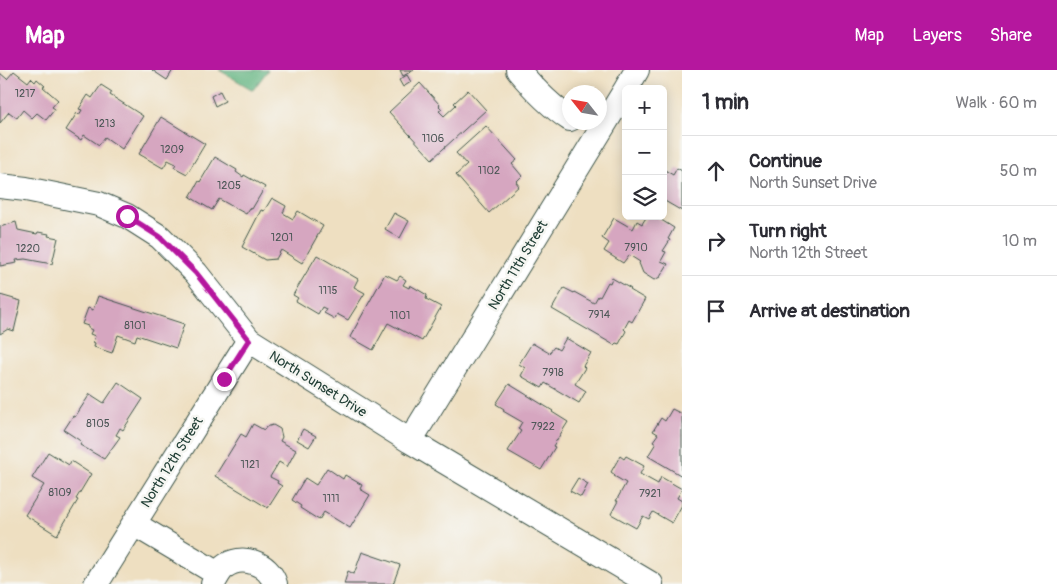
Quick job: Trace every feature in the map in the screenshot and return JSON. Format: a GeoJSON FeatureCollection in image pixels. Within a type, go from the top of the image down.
{"type":"FeatureCollection","features":[{"type":"Feature","properties":{"kind":"street"},"geometry":{"type":"LineString","coordinates":[[518,70],[530,84],[562,113]]}},
{"type":"Feature","properties":{"kind":"street","name":"North 11th Street"},"geometry":{"type":"LineString","coordinates":[[628,85],[637,70]]}},
{"type":"Feature","properties":{"kind":"street","name":"North 11th Street"},"geometry":{"type":"LineString","coordinates":[[410,441],[622,96]]}},
{"type":"Feature","properties":{"kind":"street"},"geometry":{"type":"LineString","coordinates":[[585,130],[596,138]]}},
{"type":"Feature","properties":{"kind":"street","name":"North Sunset Drive"},"geometry":{"type":"LineString","coordinates":[[0,186],[26,189],[99,204],[127,216],[160,237],[196,273],[249,340],[410,441],[651,584]]}},
{"type":"Feature","properties":{"kind":"street","name":"North 12th Street"},"geometry":{"type":"LineString","coordinates":[[96,584],[249,340]]}},
{"type":"Feature","properties":{"kind":"street"},"geometry":{"type":"LineString","coordinates":[[134,524],[215,579],[224,567],[233,562],[243,560],[253,561],[262,565],[269,572],[275,584]]}},
{"type":"Feature","properties":{"kind":"green space"},"geometry":{"type":"Polygon","coordinates":[[[219,70],[268,70],[253,90],[219,70]]]}},
{"type":"Feature","properties":{"kind":"building"},"geometry":{"type":"Polygon","coordinates":[[[152,70],[173,70],[167,80],[152,70]]]}},
{"type":"Feature","properties":{"kind":"building"},"geometry":{"type":"Polygon","coordinates":[[[400,70],[414,70],[403,76],[400,70]]]}},
{"type":"Feature","properties":{"kind":"building"},"geometry":{"type":"Polygon","coordinates":[[[14,71],[28,82],[31,78],[35,82],[37,79],[58,100],[52,107],[55,109],[46,120],[37,113],[32,118],[23,110],[17,118],[9,112],[0,123],[0,73],[7,79],[14,71]]]}},
{"type":"Feature","properties":{"kind":"building"},"geometry":{"type":"Polygon","coordinates":[[[407,75],[411,82],[403,87],[399,80],[407,75]]]}},
{"type":"Feature","properties":{"kind":"building"},"geometry":{"type":"Polygon","coordinates":[[[420,83],[440,105],[442,109],[439,111],[444,116],[468,90],[486,110],[432,159],[389,112],[420,83]]]}},
{"type":"Feature","properties":{"kind":"building"},"geometry":{"type":"Polygon","coordinates":[[[101,85],[112,92],[110,95],[143,116],[122,149],[105,137],[99,145],[84,135],[81,140],[66,130],[77,113],[79,115],[82,110],[79,109],[88,95],[92,98],[101,85]]]}},
{"type":"Feature","properties":{"kind":"building"},"geometry":{"type":"Polygon","coordinates":[[[220,91],[225,101],[215,106],[211,96],[220,91]]]}},
{"type":"Feature","properties":{"kind":"building"},"geometry":{"type":"Polygon","coordinates":[[[161,117],[205,144],[187,174],[174,167],[176,164],[168,160],[163,168],[139,154],[161,117]]]}},
{"type":"Feature","properties":{"kind":"building"},"geometry":{"type":"Polygon","coordinates":[[[486,126],[517,160],[512,164],[522,176],[516,182],[519,186],[489,213],[456,175],[467,165],[456,153],[486,126]]]}},
{"type":"Feature","properties":{"kind":"building"},"geometry":{"type":"Polygon","coordinates":[[[215,157],[237,170],[236,172],[243,177],[244,175],[265,187],[252,209],[250,208],[246,214],[219,199],[212,210],[190,197],[215,157]]]}},
{"type":"Feature","properties":{"kind":"building"},"geometry":{"type":"Polygon","coordinates":[[[677,168],[682,171],[682,211],[667,202],[667,171],[673,175],[677,168]]]}},
{"type":"Feature","properties":{"kind":"building"},"geometry":{"type":"Polygon","coordinates":[[[272,198],[286,206],[283,213],[293,219],[298,211],[323,226],[302,263],[281,250],[276,259],[265,260],[242,247],[261,210],[264,211],[272,198]]]}},
{"type":"Feature","properties":{"kind":"building"},"geometry":{"type":"Polygon","coordinates":[[[394,213],[409,221],[400,238],[385,229],[394,213]]]}},
{"type":"Feature","properties":{"kind":"building"},"geometry":{"type":"Polygon","coordinates":[[[614,218],[633,229],[637,221],[642,224],[644,220],[661,220],[674,228],[668,239],[670,240],[663,251],[666,252],[661,261],[668,264],[660,277],[654,280],[643,273],[640,262],[629,255],[623,263],[604,251],[609,243],[602,238],[614,218]]]}},
{"type":"Feature","properties":{"kind":"building"},"geometry":{"type":"Polygon","coordinates":[[[16,222],[18,230],[37,234],[38,232],[49,234],[48,236],[58,238],[52,264],[25,259],[16,260],[17,263],[0,266],[0,227],[16,222]]]}},
{"type":"Feature","properties":{"kind":"building"},"geometry":{"type":"Polygon","coordinates":[[[317,255],[358,279],[354,287],[365,293],[348,320],[337,314],[335,319],[324,313],[326,309],[322,307],[318,314],[296,301],[298,298],[293,295],[317,255]]]}},
{"type":"Feature","properties":{"kind":"building"},"geometry":{"type":"Polygon","coordinates":[[[385,274],[397,280],[400,276],[406,280],[403,285],[409,288],[410,285],[427,295],[426,299],[441,307],[422,341],[388,323],[373,350],[350,337],[385,274]]]}},
{"type":"Feature","properties":{"kind":"building"},"geometry":{"type":"Polygon","coordinates":[[[612,278],[645,299],[632,322],[629,320],[619,344],[616,343],[614,345],[552,309],[564,288],[594,303],[612,278]]]}},
{"type":"Feature","properties":{"kind":"building"},"geometry":{"type":"Polygon","coordinates":[[[0,295],[21,301],[14,331],[8,329],[0,334],[0,295]]]}},
{"type":"Feature","properties":{"kind":"building"},"geometry":{"type":"Polygon","coordinates":[[[98,296],[184,324],[176,348],[137,335],[135,341],[118,335],[112,353],[94,347],[95,336],[90,334],[92,330],[82,324],[88,308],[93,310],[98,296]]]}},
{"type":"Feature","properties":{"kind":"building"},"geometry":{"type":"Polygon","coordinates":[[[566,338],[591,353],[583,366],[585,368],[575,384],[586,391],[579,403],[545,383],[542,388],[521,376],[525,368],[519,364],[532,343],[549,353],[554,347],[559,350],[566,338]]]}},
{"type":"Feature","properties":{"kind":"building"},"geometry":{"type":"Polygon","coordinates":[[[118,382],[143,399],[123,430],[120,428],[116,435],[120,437],[104,459],[80,445],[82,442],[64,430],[90,394],[104,403],[118,382]]]}},
{"type":"Feature","properties":{"kind":"building"},"geometry":{"type":"Polygon","coordinates":[[[509,384],[568,422],[541,470],[508,451],[521,431],[518,429],[522,422],[503,411],[504,409],[496,404],[509,384]]]}},
{"type":"Feature","properties":{"kind":"building"},"geometry":{"type":"Polygon","coordinates":[[[672,409],[682,414],[682,476],[648,456],[656,443],[653,441],[658,434],[653,431],[661,418],[665,421],[672,409]]]}},
{"type":"Feature","properties":{"kind":"building"},"geometry":{"type":"Polygon","coordinates":[[[253,424],[264,430],[266,427],[273,425],[280,429],[282,437],[280,441],[296,450],[287,467],[279,462],[270,477],[278,481],[277,483],[282,486],[268,508],[215,476],[241,434],[246,437],[253,424]]]}},
{"type":"Feature","properties":{"kind":"building"},"geometry":{"type":"Polygon","coordinates":[[[303,429],[316,436],[309,447],[297,440],[303,429]]]}},
{"type":"Feature","properties":{"kind":"building"},"geometry":{"type":"Polygon","coordinates":[[[48,452],[69,465],[71,461],[91,474],[57,535],[25,515],[44,485],[32,478],[48,452]]]}},
{"type":"Feature","properties":{"kind":"building"},"geometry":{"type":"Polygon","coordinates":[[[620,456],[624,459],[626,456],[644,466],[640,474],[658,484],[661,477],[682,489],[677,498],[682,501],[682,505],[672,523],[653,512],[649,519],[643,516],[636,528],[611,514],[626,483],[611,472],[620,456]]]}},
{"type":"Feature","properties":{"kind":"building"},"geometry":{"type":"Polygon","coordinates":[[[327,468],[343,479],[345,475],[362,485],[360,489],[370,495],[350,528],[324,512],[319,520],[300,508],[301,506],[292,500],[305,478],[316,485],[327,468]]]}},
{"type":"Feature","properties":{"kind":"building"},"geometry":{"type":"Polygon","coordinates":[[[578,478],[588,484],[581,497],[570,491],[578,478]]]}},
{"type":"Feature","properties":{"kind":"building"},"geometry":{"type":"Polygon","coordinates":[[[362,552],[400,565],[393,584],[344,584],[348,571],[354,574],[362,552]]]}},
{"type":"Feature","properties":{"kind":"route"},"geometry":{"type":"LineString","coordinates":[[127,216],[160,237],[196,273],[249,340],[224,379]]}}]}
